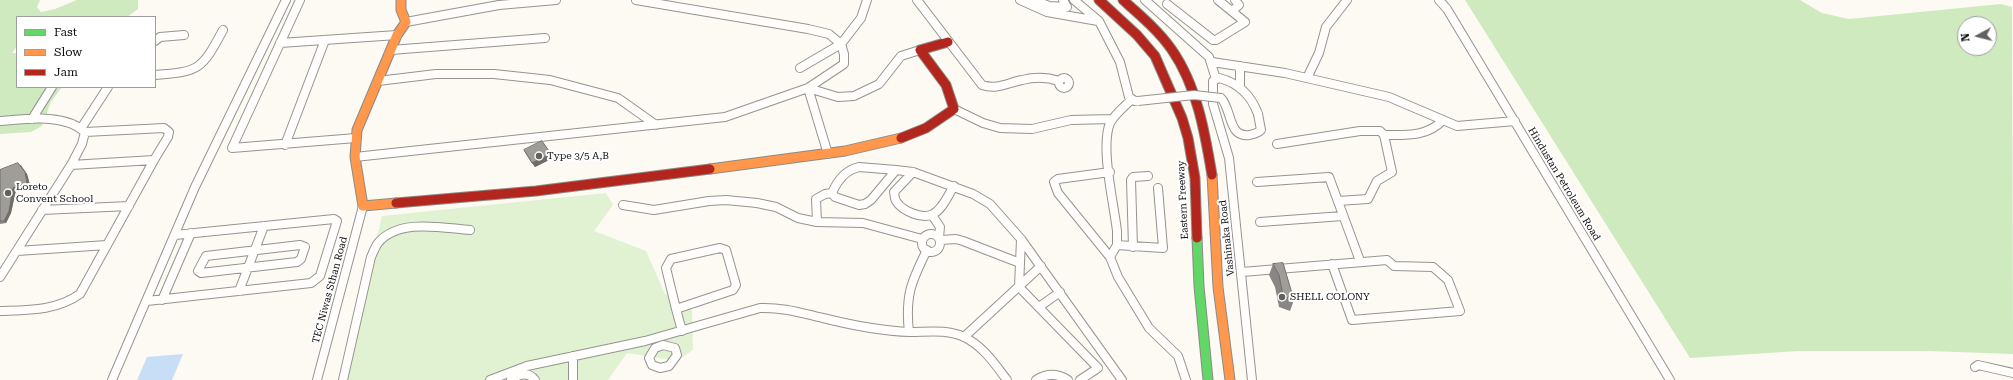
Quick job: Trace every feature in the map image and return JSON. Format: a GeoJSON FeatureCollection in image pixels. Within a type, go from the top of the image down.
{"type":"FeatureCollection","features":[{"type":"Feature","properties":{"kind":"main road"},"geometry":{"type":"LineString","coordinates":[[401,0],[401,10],[406,22],[397,35],[357,130],[355,157],[364,206],[536,191],[828,154],[876,146],[906,136],[937,122],[954,109],[953,98],[947,86],[920,50],[948,42]]}},
{"type":"Feature","properties":{"kind":"main road","name":"Eastern Freeway"},"geometry":{"type":"LineString","coordinates":[[1100,0],[1137,35],[1155,56],[1182,118],[1188,138],[1195,178],[1198,286],[1208,380]]}},
{"type":"Feature","properties":{"kind":"main road"},"geometry":{"type":"LineString","coordinates":[[1123,0],[1154,28],[1173,51],[1183,67],[1206,137],[1213,179],[1218,287],[1230,380]]}},
{"type":"Feature","properties":{"kind":"street"},"geometry":{"type":"LineString","coordinates":[[112,380],[147,302],[195,186],[286,0]]}},
{"type":"Feature","properties":{"kind":"street"},"geometry":{"type":"LineString","coordinates":[[300,0],[232,147],[235,149],[356,138]]}},
{"type":"Feature","properties":{"kind":"street"},"geometry":{"type":"LineString","coordinates":[[406,22],[499,3],[556,0]]}},
{"type":"Feature","properties":{"kind":"street"},"geometry":{"type":"LineString","coordinates":[[355,157],[724,117],[808,88],[844,64],[844,54],[841,44],[829,34],[808,29],[636,0]]}},
{"type":"Feature","properties":{"kind":"street"},"geometry":{"type":"LineString","coordinates":[[800,68],[841,44],[860,20],[867,5],[866,0]]}},
{"type":"Feature","properties":{"kind":"street"},"geometry":{"type":"LineString","coordinates":[[917,0],[970,72],[982,85],[987,87],[1001,87],[1029,79],[1051,79],[1059,81]]}},
{"type":"Feature","properties":{"kind":"street"},"geometry":{"type":"LineString","coordinates":[[1020,0],[1043,10],[1068,17],[1099,21]]}},
{"type":"Feature","properties":{"kind":"street"},"geometry":{"type":"LineString","coordinates":[[1034,0],[1055,8],[1066,7],[1063,0]]}},
{"type":"Feature","properties":{"kind":"street"},"geometry":{"type":"LineString","coordinates":[[1047,0],[1055,8]]}},
{"type":"Feature","properties":{"kind":"street"},"geometry":{"type":"LineString","coordinates":[[1074,0],[1099,21],[1120,62],[1134,101]]}},
{"type":"Feature","properties":{"kind":"street"},"geometry":{"type":"LineString","coordinates":[[954,109],[983,123],[1000,128],[1032,129],[1070,120],[1111,119],[1134,101],[1200,95],[1216,96],[1221,98],[1228,106],[1231,125],[1239,134],[1246,135],[1258,133],[1261,130],[1258,114],[1248,95],[1240,87],[1228,81],[1216,79],[1212,62],[1209,57],[1145,0]]}},
{"type":"Feature","properties":{"kind":"street"},"geometry":{"type":"LineString","coordinates":[[1153,0],[1170,3],[1214,41],[1245,23],[1246,20],[1218,0]]}},
{"type":"Feature","properties":{"kind":"street"},"geometry":{"type":"LineString","coordinates":[[1232,10],[1239,5],[1235,0]]}},
{"type":"Feature","properties":{"kind":"street"},"geometry":{"type":"LineString","coordinates":[[1307,78],[1319,53],[1326,27],[1347,0]]}},
{"type":"Feature","properties":{"kind":"street","name":"Hindustan Petroleum Road"},"geometry":{"type":"LineString","coordinates":[[1439,0],[1447,9],[1670,380]]}},
{"type":"Feature","properties":{"kind":"street"},"geometry":{"type":"LineString","coordinates":[[1170,3],[1192,34]]}},
{"type":"Feature","properties":{"kind":"street"},"geometry":{"type":"LineString","coordinates":[[156,75],[184,73],[196,70],[204,64],[223,30]]}},
{"type":"Feature","properties":{"kind":"street"},"geometry":{"type":"LineString","coordinates":[[156,41],[160,37],[184,35]]}},
{"type":"Feature","properties":{"kind":"street"},"geometry":{"type":"LineString","coordinates":[[280,43],[397,35]]}},
{"type":"Feature","properties":{"kind":"street"},"geometry":{"type":"LineString","coordinates":[[391,50],[545,38]]}},
{"type":"Feature","properties":{"kind":"street"},"geometry":{"type":"LineString","coordinates":[[285,145],[325,40]]}},
{"type":"Feature","properties":{"kind":"street"},"geometry":{"type":"LineString","coordinates":[[808,88],[838,97],[854,96],[879,84],[901,56],[920,50]]}},
{"type":"Feature","properties":{"kind":"street"},"geometry":{"type":"LineString","coordinates":[[1212,62],[1307,78],[1389,97],[1418,108],[1457,126],[1515,121]]}},
{"type":"Feature","properties":{"kind":"street"},"geometry":{"type":"LineString","coordinates":[[1240,66],[1240,87]]}},
{"type":"Feature","properties":{"kind":"street"},"geometry":{"type":"LineString","coordinates":[[378,81],[436,74],[494,74],[550,80],[618,98],[656,125]]}},
{"type":"Feature","properties":{"kind":"street","name":"Vashinaka Road"},"geometry":{"type":"LineString","coordinates":[[1216,79],[1212,85],[1213,104],[1229,158],[1252,380]]}},
{"type":"Feature","properties":{"kind":"street"},"geometry":{"type":"LineString","coordinates":[[32,119],[51,88]]}},
{"type":"Feature","properties":{"kind":"street"},"geometry":{"type":"LineString","coordinates":[[0,277],[72,165],[82,144],[83,130],[107,88]]}},
{"type":"Feature","properties":{"kind":"street"},"geometry":{"type":"LineString","coordinates":[[808,88],[828,154]]}},
{"type":"Feature","properties":{"kind":"street"},"geometry":{"type":"LineString","coordinates":[[0,121],[32,119],[73,123],[83,130],[164,128],[168,132],[168,136],[80,294],[71,302],[59,307],[0,311]]}},
{"type":"Feature","properties":{"kind":"street"},"geometry":{"type":"LineString","coordinates":[[1110,257],[1117,245],[1116,216],[1106,144],[1111,119]]}},
{"type":"Feature","properties":{"kind":"street"},"geometry":{"type":"LineString","coordinates":[[1384,135],[1418,136],[1438,126],[1442,120]]}},
{"type":"Feature","properties":{"kind":"street"},"geometry":{"type":"LineString","coordinates":[[1277,144],[1360,132],[1380,131],[1384,135],[1392,172],[1377,181],[1368,199],[1338,201]]}},
{"type":"Feature","properties":{"kind":"street"},"geometry":{"type":"LineString","coordinates":[[72,165],[154,160]]}},
{"type":"Feature","properties":{"kind":"street"},"geometry":{"type":"LineString","coordinates":[[832,193],[833,188],[853,168],[896,170],[913,172],[954,186],[974,194],[990,204],[1021,238],[1122,380]]}},
{"type":"Feature","properties":{"kind":"street"},"geometry":{"type":"LineString","coordinates":[[832,193],[835,197],[853,203],[865,204],[896,170]]}},
{"type":"Feature","properties":{"kind":"street"},"geometry":{"type":"LineString","coordinates":[[913,172],[894,192],[895,200],[899,205],[924,216],[932,214],[938,209],[954,186]]}},
{"type":"Feature","properties":{"kind":"street"},"geometry":{"type":"LineString","coordinates":[[1110,172],[1058,179],[1054,182],[1058,193],[1110,257],[1118,277],[1149,328],[1178,356],[1186,380]]}},
{"type":"Feature","properties":{"kind":"street"},"geometry":{"type":"LineString","coordinates":[[1133,247],[1131,180],[1133,177],[1148,176]]}},
{"type":"Feature","properties":{"kind":"street"},"geometry":{"type":"LineString","coordinates":[[1257,182],[1329,177],[1360,261]]}},
{"type":"Feature","properties":{"kind":"street"},"geometry":{"type":"LineString","coordinates":[[1117,245],[1160,248],[1163,246],[1158,188]]}},
{"type":"Feature","properties":{"kind":"street"},"geometry":{"type":"LineString","coordinates":[[817,222],[815,205],[816,199],[825,194],[832,193]]}},
{"type":"Feature","properties":{"kind":"street"},"geometry":{"type":"LineString","coordinates":[[623,205],[654,210],[709,201],[726,200],[767,204],[798,218],[817,222],[862,223],[922,239],[930,235],[940,238],[956,239],[1020,263]]}},
{"type":"Feature","properties":{"kind":"street"},"geometry":{"type":"LineString","coordinates":[[42,210],[129,206]]}},
{"type":"Feature","properties":{"kind":"street","name":"TEC Niwas Sthan Road"},"geometry":{"type":"LineString","coordinates":[[318,380],[364,206]]}},
{"type":"Feature","properties":{"kind":"street"},"geometry":{"type":"LineString","coordinates":[[922,239],[921,244],[927,250],[934,250],[940,247],[940,227],[932,214]]}},
{"type":"Feature","properties":{"kind":"street"},"geometry":{"type":"LineString","coordinates":[[1260,222],[1343,216]]}},
{"type":"Feature","properties":{"kind":"street"},"geometry":{"type":"LineString","coordinates":[[147,302],[311,283],[317,279],[337,221],[334,219],[175,235]]}},
{"type":"Feature","properties":{"kind":"street"},"geometry":{"type":"LineString","coordinates":[[239,291],[264,226]]}},
{"type":"Feature","properties":{"kind":"street"},"geometry":{"type":"LineString","coordinates":[[343,380],[371,257],[378,244],[399,230],[421,227],[470,230]]}},
{"type":"Feature","properties":{"kind":"street"},"geometry":{"type":"LineString","coordinates":[[162,300],[191,233]]}},
{"type":"Feature","properties":{"kind":"street"},"geometry":{"type":"LineString","coordinates":[[1021,238],[1019,287],[1098,368]]}},
{"type":"Feature","properties":{"kind":"street"},"geometry":{"type":"LineString","coordinates":[[17,251],[107,245]]}},
{"type":"Feature","properties":{"kind":"street"},"geometry":{"type":"LineString","coordinates":[[300,245],[305,247],[301,259],[297,262],[248,267],[201,273],[198,271],[203,259],[206,256],[300,245]]}},
{"type":"Feature","properties":{"kind":"street"},"geometry":{"type":"LineString","coordinates":[[675,348],[671,345],[663,345],[652,351],[650,358],[652,365],[660,368],[669,366],[676,359],[677,351],[675,348],[678,332],[676,309],[666,268],[668,261],[671,259],[720,248],[726,250],[736,284],[733,290],[676,309]]}},
{"type":"Feature","properties":{"kind":"street"},"geometry":{"type":"LineString","coordinates":[[909,332],[906,306],[909,289],[927,250]]}},
{"type":"Feature","properties":{"kind":"street"},"geometry":{"type":"LineString","coordinates":[[1242,272],[1360,261],[1387,260],[1394,266],[1433,267],[1448,280],[1460,311],[1352,320],[1332,264]]}},
{"type":"Feature","properties":{"kind":"street"},"geometry":{"type":"LineString","coordinates":[[964,337],[1041,266]]}},
{"type":"Feature","properties":{"kind":"street"},"geometry":{"type":"LineString","coordinates":[[1039,307],[1060,292]]}},
{"type":"Feature","properties":{"kind":"street"},"geometry":{"type":"LineString","coordinates":[[490,380],[514,375],[573,356],[645,341],[760,308],[775,307],[790,308],[850,324],[909,332],[944,331],[964,337],[986,354],[1007,380]]}},
{"type":"Feature","properties":{"kind":"street"},"geometry":{"type":"LineString","coordinates":[[645,341],[652,351]]}},
{"type":"Feature","properties":{"kind":"street"},"geometry":{"type":"LineString","coordinates":[[573,356],[573,380]]}},
{"type":"Feature","properties":{"kind":"street"},"geometry":{"type":"LineString","coordinates":[[1080,380],[1109,361]]}},
{"type":"Feature","properties":{"kind":"street"},"geometry":{"type":"LineString","coordinates":[[1975,367],[1978,365],[2013,373]]}},
{"type":"Feature","properties":{"kind":"street"},"geometry":{"type":"LineString","coordinates":[[1036,380],[1041,375],[1049,374],[1061,375],[1068,380]]}},
{"type":"Feature","properties":{"kind":"street"},"geometry":{"type":"LineString","coordinates":[[514,375],[530,375],[535,380]]}},
{"type":"Feature","properties":{"kind":"green space"},"geometry":{"type":"Polygon","coordinates":[[[0,0],[40,0],[37,7],[41,12],[55,9],[77,0],[138,0],[138,9],[128,16],[16,16],[16,47],[12,53],[16,53],[16,88],[61,88],[51,102],[42,126],[31,132],[0,134],[0,0]]]}},
{"type":"Feature","properties":{"kind":"green space"},"geometry":{"type":"Polygon","coordinates":[[[1465,0],[1800,0],[1822,13],[1849,19],[2001,4],[2012,7],[2013,354],[1929,351],[1799,351],[1690,358],[1465,0]]]}},
{"type":"Feature","properties":{"kind":"green space"},"geometry":{"type":"Polygon","coordinates":[[[606,193],[613,205],[594,231],[646,251],[665,294],[692,310],[693,350],[677,361],[627,353],[608,380],[343,380],[382,216],[606,193]]]}},
{"type":"Feature","properties":{"kind":"water"},"geometry":{"type":"Polygon","coordinates":[[[183,354],[172,380],[137,380],[147,357],[183,354]]]}},
{"type":"Feature","properties":{"kind":"building","name":"Type 3/5 A,B"},"geometry":{"type":"Polygon","coordinates":[[[542,141],[551,154],[532,163],[524,150],[542,141]]]}},
{"type":"Feature","properties":{"kind":"building","name":"Loreto Convent School"},"geometry":{"type":"Polygon","coordinates":[[[18,163],[25,172],[27,183],[13,188],[9,211],[4,221],[0,221],[0,170],[18,163]]]}},
{"type":"Feature","properties":{"kind":"building"},"geometry":{"type":"Polygon","coordinates":[[[1283,263],[1294,300],[1283,296],[1279,275],[1273,264],[1283,263]]]}},
{"type":"Feature","properties":{"kind":"traffic: fast"},"geometry":{"type":"LineString","coordinates":[[1197,238],[1199,286],[1208,380]]}},
{"type":"Feature","properties":{"kind":"traffic: slow"},"geometry":{"type":"LineString","coordinates":[[396,203],[363,206],[355,157],[357,130],[397,35],[406,22],[401,10],[401,0]]}},
{"type":"Feature","properties":{"kind":"traffic: slow"},"geometry":{"type":"LineString","coordinates":[[710,169],[845,151],[901,138]]}},
{"type":"Feature","properties":{"kind":"traffic: slow"},"geometry":{"type":"LineString","coordinates":[[1212,175],[1218,287],[1230,380]]}},
{"type":"Feature","properties":{"kind":"traffic: jam"},"geometry":{"type":"LineString","coordinates":[[1099,0],[1137,35],[1155,56],[1182,118],[1188,138],[1195,178],[1197,238]]}},
{"type":"Feature","properties":{"kind":"traffic: jam"},"geometry":{"type":"LineString","coordinates":[[1123,0],[1161,36],[1180,62],[1187,77],[1198,110],[1212,175]]}},
{"type":"Feature","properties":{"kind":"traffic: jam"},"geometry":{"type":"LineString","coordinates":[[901,138],[926,128],[954,109],[946,85],[920,50],[948,42]]}},
{"type":"Feature","properties":{"kind":"traffic: jam"},"geometry":{"type":"LineString","coordinates":[[396,203],[536,191],[710,169]]}},
{"type":"Feature","properties":{"kind":"place","name":"Type 3/5 A,B"},"geometry":{"type":"Point","coordinates":[539,156]}},
{"type":"Feature","properties":{"kind":"place","name":"Loreto Convent School"},"geometry":{"type":"Point","coordinates":[8,193]}},
{"type":"Feature","properties":{"kind":"place","name":"SHELL COLONY"},"geometry":{"type":"Point","coordinates":[1282,297]}}]}
